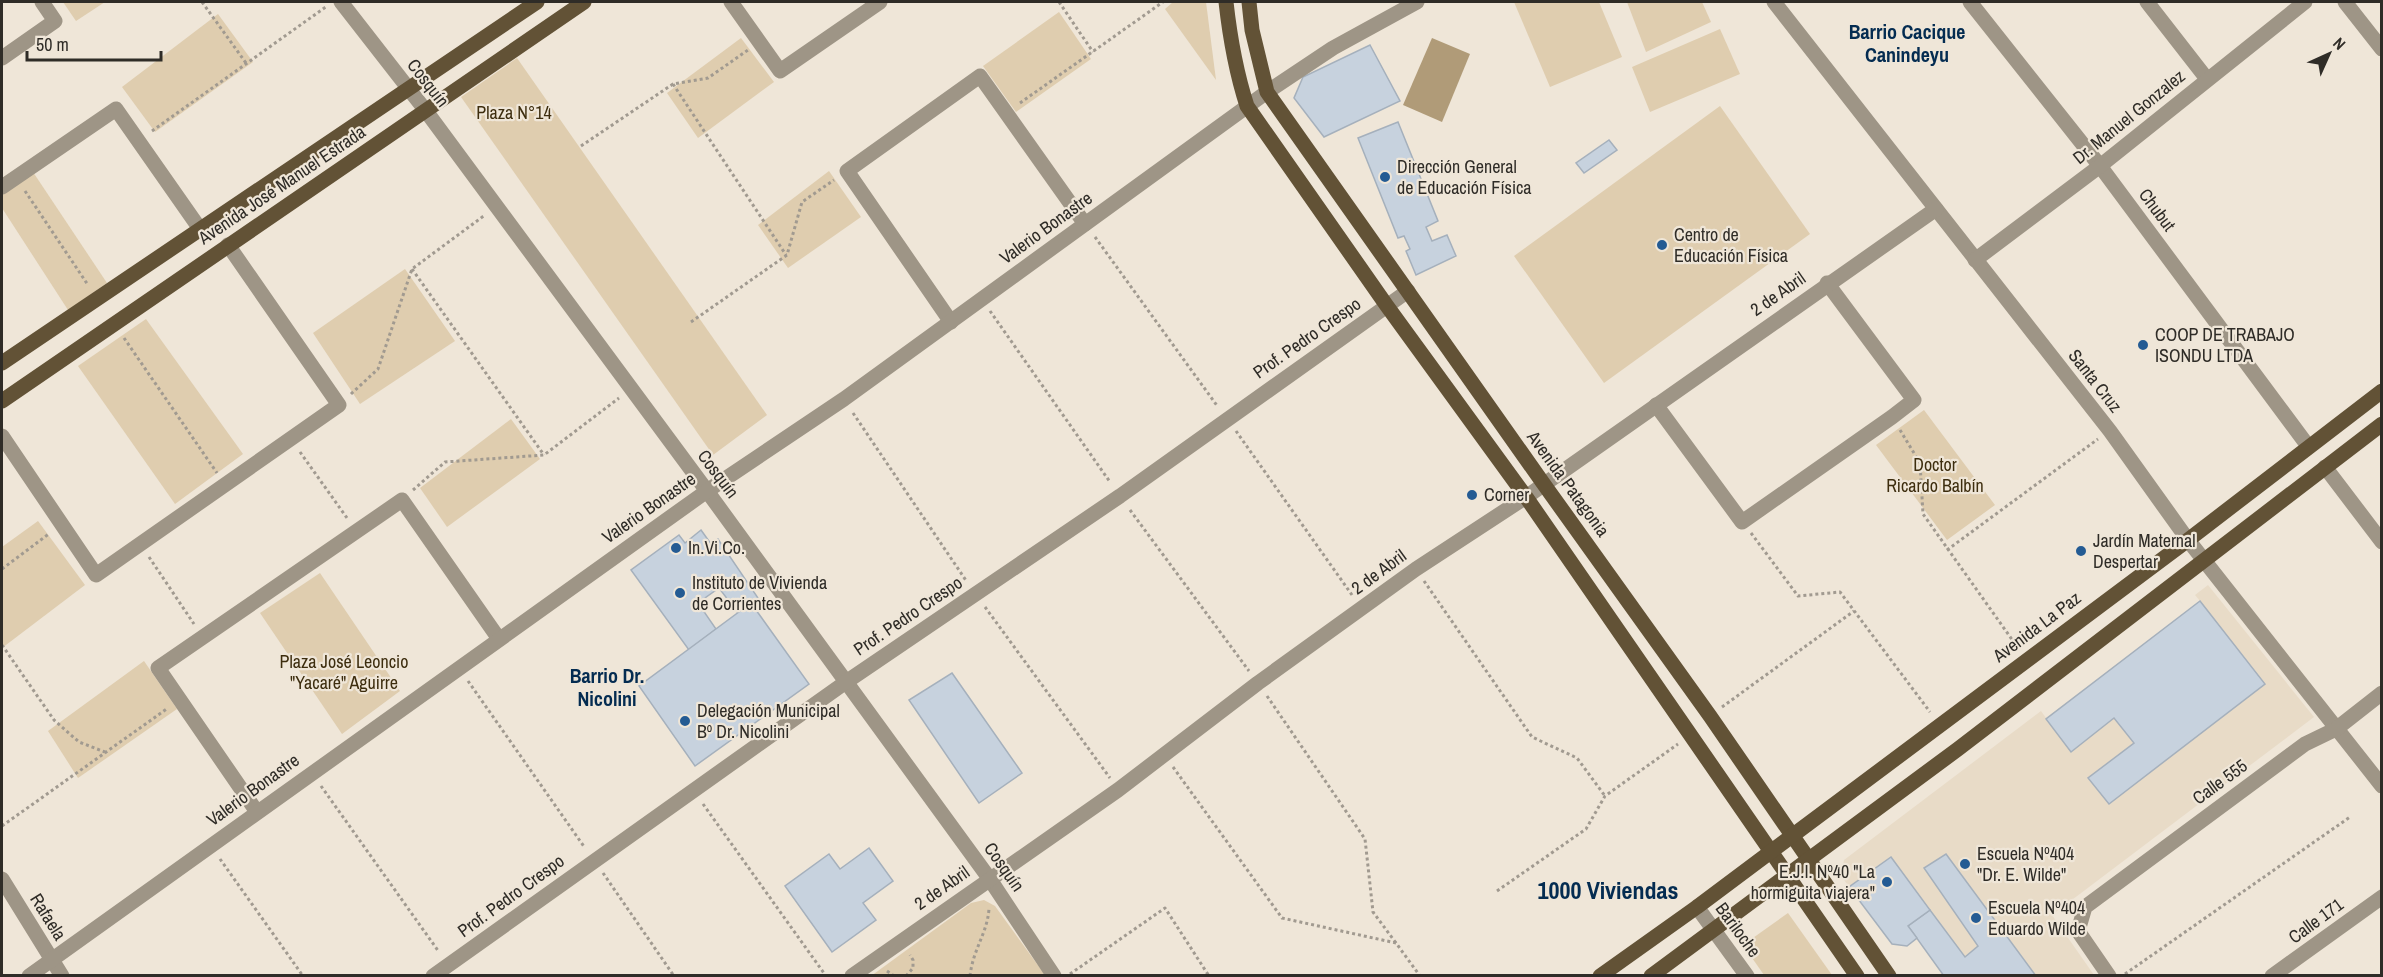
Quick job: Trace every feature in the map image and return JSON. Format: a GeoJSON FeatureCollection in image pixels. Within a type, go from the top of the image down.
{"type":"FeatureCollection","features":[{"type":"Feature","properties":{"kind":"main road","name":"Avenida José Manuel Estrada"},"geometry":{"type":"LineString","coordinates":[[2,363],[537,2]]}},
{"type":"Feature","properties":{"kind":"main road","name":"Avenida José Manuel Estrada"},"geometry":{"type":"LineString","coordinates":[[2,401],[584,2]]}},
{"type":"Feature","properties":{"kind":"main road"},"geometry":{"type":"LineString","coordinates":[[1226,2],[1238,76],[1247,106],[1387,306],[1526,497],[1857,975]]}},
{"type":"Feature","properties":{"kind":"main road","name":"Avenida Patagonia"},"geometry":{"type":"LineString","coordinates":[[1249,2],[1252,30],[1267,92],[1710,716],[1889,975]]}},
{"type":"Feature","properties":{"kind":"main road","name":"Avenida La Paz"},"geometry":{"type":"LineString","coordinates":[[1600,975],[1696,907],[2188,540],[2382,391]]}},
{"type":"Feature","properties":{"kind":"main road"},"geometry":{"type":"LineString","coordinates":[[1651,975],[1809,861],[2382,424]]}},
{"type":"Feature","properties":{"kind":"street"},"geometry":{"type":"LineString","coordinates":[[2,58],[55,21],[42,2]]}},
{"type":"Feature","properties":{"kind":"street","name":"Cosquín"},"geometry":{"type":"LineString","coordinates":[[341,2],[426,111],[630,390],[707,491],[989,878],[1054,975]]}},
{"type":"Feature","properties":{"kind":"street"},"geometry":{"type":"LineString","coordinates":[[731,2],[780,71],[880,2]]}},
{"type":"Feature","properties":{"kind":"street","name":"Valerio Bonastre"},"geometry":{"type":"LineString","coordinates":[[29,975],[707,491],[844,399],[1247,106],[1333,48],[1417,2]]}},
{"type":"Feature","properties":{"kind":"street","name":"Santa Cruz"},"geometry":{"type":"LineString","coordinates":[[1774,2],[2110,431],[2188,540],[2382,786]]}},
{"type":"Feature","properties":{"kind":"street","name":"Chubut"},"geometry":{"type":"LineString","coordinates":[[1970,2],[2100,166],[2308,446]]}},
{"type":"Feature","properties":{"kind":"street"},"geometry":{"type":"LineString","coordinates":[[2148,2],[2207,79]]}},
{"type":"Feature","properties":{"kind":"street","name":"Dr. Manuel Gonzalez"},"geometry":{"type":"LineString","coordinates":[[1975,260],[2100,166],[2305,2]]}},
{"type":"Feature","properties":{"kind":"street"},"geometry":{"type":"LineString","coordinates":[[2345,2],[2382,49]]}},
{"type":"Feature","properties":{"kind":"street"},"geometry":{"type":"LineString","coordinates":[[951,322],[848,171],[980,75],[1085,224]]}},
{"type":"Feature","properties":{"kind":"street"},"geometry":{"type":"LineString","coordinates":[[2,187],[116,109],[200,229]]}},
{"type":"Feature","properties":{"kind":"street","name":"2 de Abril"},"geometry":{"type":"LineString","coordinates":[[852,975],[1165,756],[1258,683],[1416,569],[1526,497],[1827,283],[1936,209]]}},
{"type":"Feature","properties":{"kind":"street"},"geometry":{"type":"LineString","coordinates":[[2,436],[96,575],[339,405],[228,245]]}},
{"type":"Feature","properties":{"kind":"street"},"geometry":{"type":"LineString","coordinates":[[1656,405],[1742,522],[1892,417],[1914,400],[1827,283]]}},
{"type":"Feature","properties":{"kind":"street","name":"Prof. Pedro Crespo"},"geometry":{"type":"LineString","coordinates":[[433,975],[846,682],[1120,496],[1408,291]]}},
{"type":"Feature","properties":{"kind":"street"},"geometry":{"type":"LineString","coordinates":[[2325,467],[2382,542]]}},
{"type":"Feature","properties":{"kind":"street"},"geometry":{"type":"LineString","coordinates":[[257,812],[158,668],[402,500],[499,639]]}},
{"type":"Feature","properties":{"kind":"street","name":"Calle 555"},"geometry":{"type":"LineString","coordinates":[[2109,975],[2078,931],[2085,906],[2305,744],[2336,729],[2382,693]]}},
{"type":"Feature","properties":{"kind":"street","name":"Rafaela"},"geometry":{"type":"LineString","coordinates":[[2,879],[62,975]]}},
{"type":"Feature","properties":{"kind":"street","name":"Calle 171"},"geometry":{"type":"LineString","coordinates":[[2272,975],[2382,897]]}},
{"type":"Feature","properties":{"kind":"street","name":"Bariloche"},"geometry":{"type":"LineString","coordinates":[[1696,907],[1747,975]]}},
{"type":"Feature","properties":{"kind":"path"},"geometry":{"type":"LineString","coordinates":[[202,2],[246,63]]}},
{"type":"Feature","properties":{"kind":"path"},"geometry":{"type":"LineString","coordinates":[[138,141],[333,2]]}},
{"type":"Feature","properties":{"kind":"path"},"geometry":{"type":"LineString","coordinates":[[1059,2],[1093,52]]}},
{"type":"Feature","properties":{"kind":"path"},"geometry":{"type":"LineString","coordinates":[[1006,112],[1163,2]]}},
{"type":"Feature","properties":{"kind":"path"},"geometry":{"type":"LineString","coordinates":[[581,146],[673,84],[708,78],[759,42]]}},
{"type":"Feature","properties":{"kind":"path"},"geometry":{"type":"LineString","coordinates":[[673,84],[787,255]]}},
{"type":"Feature","properties":{"kind":"path"},"geometry":{"type":"LineString","coordinates":[[691,322],[787,255],[802,202],[848,171]]}},
{"type":"Feature","properties":{"kind":"path"},"geometry":{"type":"LineString","coordinates":[[339,405],[378,369],[412,269],[496,206]]}},
{"type":"Feature","properties":{"kind":"path"},"geometry":{"type":"LineString","coordinates":[[412,269],[544,455]]}},
{"type":"Feature","properties":{"kind":"path"},"geometry":{"type":"LineString","coordinates":[[402,500],[445,462],[544,455],[630,390]]}},
{"type":"Feature","properties":{"kind":"path"},"geometry":{"type":"LineString","coordinates":[[1892,417],[1920,463],[1923,514],[2026,659]]}},
{"type":"Feature","properties":{"kind":"path"},"geometry":{"type":"LineString","coordinates":[[1947,550],[2110,431]]}},
{"type":"Feature","properties":{"kind":"path"},"geometry":{"type":"LineString","coordinates":[[291,439],[356,531]]}},
{"type":"Feature","properties":{"kind":"path"},"geometry":{"type":"LineString","coordinates":[[1742,522],[1798,596],[1840,592],[1940,724]]}},
{"type":"Feature","properties":{"kind":"path"},"geometry":{"type":"LineString","coordinates":[[2,569],[61,525]]}},
{"type":"Feature","properties":{"kind":"path"},"geometry":{"type":"LineString","coordinates":[[140,543],[203,636]]}},
{"type":"Feature","properties":{"kind":"path"},"geometry":{"type":"LineString","coordinates":[[1416,569],[1532,737],[1577,758],[1605,796]]}},
{"type":"Feature","properties":{"kind":"path"},"geometry":{"type":"LineString","coordinates":[[1710,716],[1854,610]]}},
{"type":"Feature","properties":{"kind":"path"},"geometry":{"type":"LineString","coordinates":[[2,645],[54,720],[79,742],[105,752]]}},
{"type":"Feature","properties":{"kind":"path"},"geometry":{"type":"LineString","coordinates":[[459,668],[674,975]]}},
{"type":"Feature","properties":{"kind":"path"},"geometry":{"type":"LineString","coordinates":[[1258,683],[1365,839],[1373,912],[1420,975]]}},
{"type":"Feature","properties":{"kind":"path"},"geometry":{"type":"LineString","coordinates":[[2,826],[180,700]]}},
{"type":"Feature","properties":{"kind":"path"},"geometry":{"type":"LineString","coordinates":[[1497,891],[1586,829],[1605,796],[1692,734]]}},
{"type":"Feature","properties":{"kind":"path"},"geometry":{"type":"LineString","coordinates":[[1165,756],[1282,918],[1396,943]]}},
{"type":"Feature","properties":{"kind":"path"},"geometry":{"type":"LineString","coordinates":[[312,773],[447,965]]}},
{"type":"Feature","properties":{"kind":"path"},"geometry":{"type":"LineString","coordinates":[[693,790],[826,975]]}},
{"type":"Feature","properties":{"kind":"path"},"geometry":{"type":"LineString","coordinates":[[2123,975],[2350,817]]}},
{"type":"Feature","properties":{"kind":"path"},"geometry":{"type":"LineString","coordinates":[[210,845],[303,975]]}},
{"type":"Feature","properties":{"kind":"path"},"geometry":{"type":"LineString","coordinates":[[970,975],[975,948],[985,931],[989,906]]}},
{"type":"Feature","properties":{"kind":"path"},"geometry":{"type":"LineString","coordinates":[[1068,975],[1165,908],[1209,975]]}},
{"type":"Feature","properties":{"kind":"path"},"geometry":{"type":"LineString","coordinates":[[906,975],[913,968],[910,954]]}},
{"type":"Feature","properties":{"kind":"path"},"geometry":{"type":"LineString","coordinates":[[887,971],[894,975]]}},
{"type":"Feature","properties":{"kind":"shaded area"},"geometry":{"type":"Polygon","coordinates":[[[1432,38],[1470,54],[1442,122],[1403,105],[1432,38]]]}},
{"type":"Feature","properties":{"kind":"shaded area"},"geometry":{"type":"Polygon","coordinates":[[[2208,585],[2314,717],[2052,915],[2094,975],[1943,975],[1917,938],[1907,946],[1892,944],[1841,876],[1844,860],[2041,711],[2046,718],[2200,601],[2195,595],[2208,585]]]}},
{"type":"Feature","properties":{"kind":"green space"},"geometry":{"type":"Polygon","coordinates":[[[63,2],[105,2],[76,21],[63,2]]]}},
{"type":"Feature","properties":{"kind":"green space"},"geometry":{"type":"Polygon","coordinates":[[[1173,2],[1206,2],[1216,80],[1165,9],[1173,2]]]}},
{"type":"Feature","properties":{"kind":"green space"},"geometry":{"type":"Polygon","coordinates":[[[1514,2],[1599,2],[1622,57],[1550,87],[1514,2]]]}},
{"type":"Feature","properties":{"kind":"green space"},"geometry":{"type":"Polygon","coordinates":[[[1627,2],[1702,2],[1711,22],[1646,52],[1627,2]]]}},
{"type":"Feature","properties":{"kind":"green space"},"geometry":{"type":"Polygon","coordinates":[[[1059,12],[1091,59],[1016,112],[983,66],[1059,12]]]}},
{"type":"Feature","properties":{"kind":"green space"},"geometry":{"type":"Polygon","coordinates":[[[218,14],[253,62],[155,132],[122,87],[218,14]]]}},
{"type":"Feature","properties":{"kind":"green space"},"geometry":{"type":"Polygon","coordinates":[[[1720,29],[1740,74],[1650,112],[1632,67],[1720,29]]]}},
{"type":"Feature","properties":{"kind":"green space"},"geometry":{"type":"Polygon","coordinates":[[[741,38],[774,82],[698,138],[667,93],[741,38]]]}},
{"type":"Feature","properties":{"kind":"green space","name":"Plaza N°14"},"geometry":{"type":"Polygon","coordinates":[[[517,58],[767,415],[713,455],[461,97],[517,58]]]}},
{"type":"Feature","properties":{"kind":"green space","name":"Centro de Educación Física"},"geometry":{"type":"Polygon","coordinates":[[[1720,106],[1810,234],[1604,383],[1514,256],[1720,106]]]}},
{"type":"Feature","properties":{"kind":"green space"},"geometry":{"type":"Polygon","coordinates":[[[829,171],[861,217],[788,268],[758,225],[829,171]]]}},
{"type":"Feature","properties":{"kind":"green space"},"geometry":{"type":"Polygon","coordinates":[[[33,172],[107,283],[68,310],[2,208],[2,194],[33,172]]]}},
{"type":"Feature","properties":{"kind":"green space"},"geometry":{"type":"Polygon","coordinates":[[[405,269],[455,341],[360,404],[313,333],[405,269]]]}},
{"type":"Feature","properties":{"kind":"green space"},"geometry":{"type":"Polygon","coordinates":[[[146,319],[243,454],[175,504],[78,366],[146,319]]]}},
{"type":"Feature","properties":{"kind":"green space","name":"Doctor Ricardo Balbín"},"geometry":{"type":"Polygon","coordinates":[[[1924,410],[1995,505],[1947,540],[1876,445],[1924,410]]]}},
{"type":"Feature","properties":{"kind":"green space"},"geometry":{"type":"Polygon","coordinates":[[[511,419],[540,459],[447,527],[420,488],[511,419]]]}},
{"type":"Feature","properties":{"kind":"green space"},"geometry":{"type":"Polygon","coordinates":[[[38,521],[85,585],[2,648],[2,547],[38,521]]]}},
{"type":"Feature","properties":{"kind":"green space","name":"Plaza José Leoncio \"Yacaré\" Aguirre"},"geometry":{"type":"Polygon","coordinates":[[[320,573],[400,691],[342,734],[260,613],[320,573]]]}},
{"type":"Feature","properties":{"kind":"green space"},"geometry":{"type":"Polygon","coordinates":[[[144,661],[177,709],[78,778],[48,731],[144,661]]]}},
{"type":"Feature","properties":{"kind":"green space"},"geometry":{"type":"Polygon","coordinates":[[[984,900],[995,906],[1045,975],[871,976],[971,903],[984,900]]]}},
{"type":"Feature","properties":{"kind":"green space"},"geometry":{"type":"Polygon","coordinates":[[[1788,913],[1832,975],[1764,975],[1743,945],[1788,913]]]}},
{"type":"Feature","properties":{"kind":"building"},"geometry":{"type":"Polygon","coordinates":[[[1370,45],[1400,101],[1324,137],[1294,98],[1303,77],[1370,45]]]}},
{"type":"Feature","properties":{"kind":"building"},"geometry":{"type":"Polygon","coordinates":[[[1398,122],[1438,221],[1426,227],[1432,241],[1447,235],[1456,256],[1416,275],[1406,251],[1410,249],[1404,236],[1398,238],[1358,138],[1398,122]]]}},
{"type":"Feature","properties":{"kind":"building"},"geometry":{"type":"Polygon","coordinates":[[[1609,140],[1617,150],[1584,173],[1576,163],[1609,140]]]}},
{"type":"Feature","properties":{"kind":"building","name":"Instituto de Vivienda de Corrientes"},"geometry":{"type":"Polygon","coordinates":[[[701,530],[711,544],[718,539],[758,598],[738,613],[719,588],[698,603],[716,629],[689,650],[631,570],[679,535],[685,543],[701,530]]]}},
{"type":"Feature","properties":{"kind":"building"},"geometry":{"type":"Polygon","coordinates":[[[2200,601],[2265,684],[2109,804],[2088,778],[2134,743],[2114,718],[2071,752],[2046,719],[2200,601]]]}},
{"type":"Feature","properties":{"kind":"building"},"geometry":{"type":"Polygon","coordinates":[[[751,603],[809,684],[695,766],[639,686],[751,603]]]}},
{"type":"Feature","properties":{"kind":"building"},"geometry":{"type":"Polygon","coordinates":[[[952,673],[1022,773],[979,803],[909,700],[952,673]]]}},
{"type":"Feature","properties":{"kind":"building"},"geometry":{"type":"Polygon","coordinates":[[[869,848],[893,881],[863,903],[876,920],[832,952],[785,886],[829,854],[840,869],[869,848]]]}},
{"type":"Feature","properties":{"kind":"building","name":"Escuela Nº404 Eduardo Wilde"},"geometry":{"type":"Polygon","coordinates":[[[1946,854],[2036,976],[1944,976],[1908,926],[1930,910],[1965,957],[1978,946],[1924,868],[1946,854]]]}},
{"type":"Feature","properties":{"kind":"building"},"geometry":{"type":"Polygon","coordinates":[[[1891,857],[1930,910],[1908,926],[1917,938],[1907,946],[1892,944],[1849,887],[1891,857]]]}},
{"type":"Feature","properties":{"kind":"place","name":"Dirección General de Educación Física"},"geometry":{"type":"Point","coordinates":[1385,177]}},
{"type":"Feature","properties":{"kind":"place","name":"Centro de Educación Física"},"geometry":{"type":"Point","coordinates":[1662,245]}},
{"type":"Feature","properties":{"kind":"place","name":"COOP DE TRABAJO ISONDU LTDA"},"geometry":{"type":"Point","coordinates":[2143,345]}},
{"type":"Feature","properties":{"kind":"place","name":"Corner"},"geometry":{"type":"Point","coordinates":[1472,495]}},
{"type":"Feature","properties":{"kind":"place","name":"In.Vi.Co."},"geometry":{"type":"Point","coordinates":[676,548]}},
{"type":"Feature","properties":{"kind":"place","name":"Jardín Maternal Despertar"},"geometry":{"type":"Point","coordinates":[2081,551]}},
{"type":"Feature","properties":{"kind":"place","name":"Instituto de Vivienda de Corrientes"},"geometry":{"type":"Point","coordinates":[680,593]}},
{"type":"Feature","properties":{"kind":"place","name":"Delegación Municipal Bº Dr. Nicolini"},"geometry":{"type":"Point","coordinates":[685,721]}},
{"type":"Feature","properties":{"kind":"place","name":"Escuela Nº404 \"Dr. E. Wilde\""},"geometry":{"type":"Point","coordinates":[1965,864]}},
{"type":"Feature","properties":{"kind":"place","name":"E.J.I. Nº40 \"La hormiguita viajera\""},"geometry":{"type":"Point","coordinates":[1887,882]}},
{"type":"Feature","properties":{"kind":"place","name":"Escuela Nº404 Eduardo Wilde"},"geometry":{"type":"Point","coordinates":[1976,918]}},
{"type":"Feature","properties":{"kind":"district","name":"Barrio Cacique Canindeyu"},"geometry":{"type":"Point","coordinates":[1907,44]}},
{"type":"Feature","properties":{"kind":"district","name":"Barrio Dr. Nicolini"},"geometry":{"type":"Point","coordinates":[607,688]}},
{"type":"Feature","properties":{"kind":"district","name":"1000 Viviendas"},"geometry":{"type":"Point","coordinates":[1608,891]}}]}
